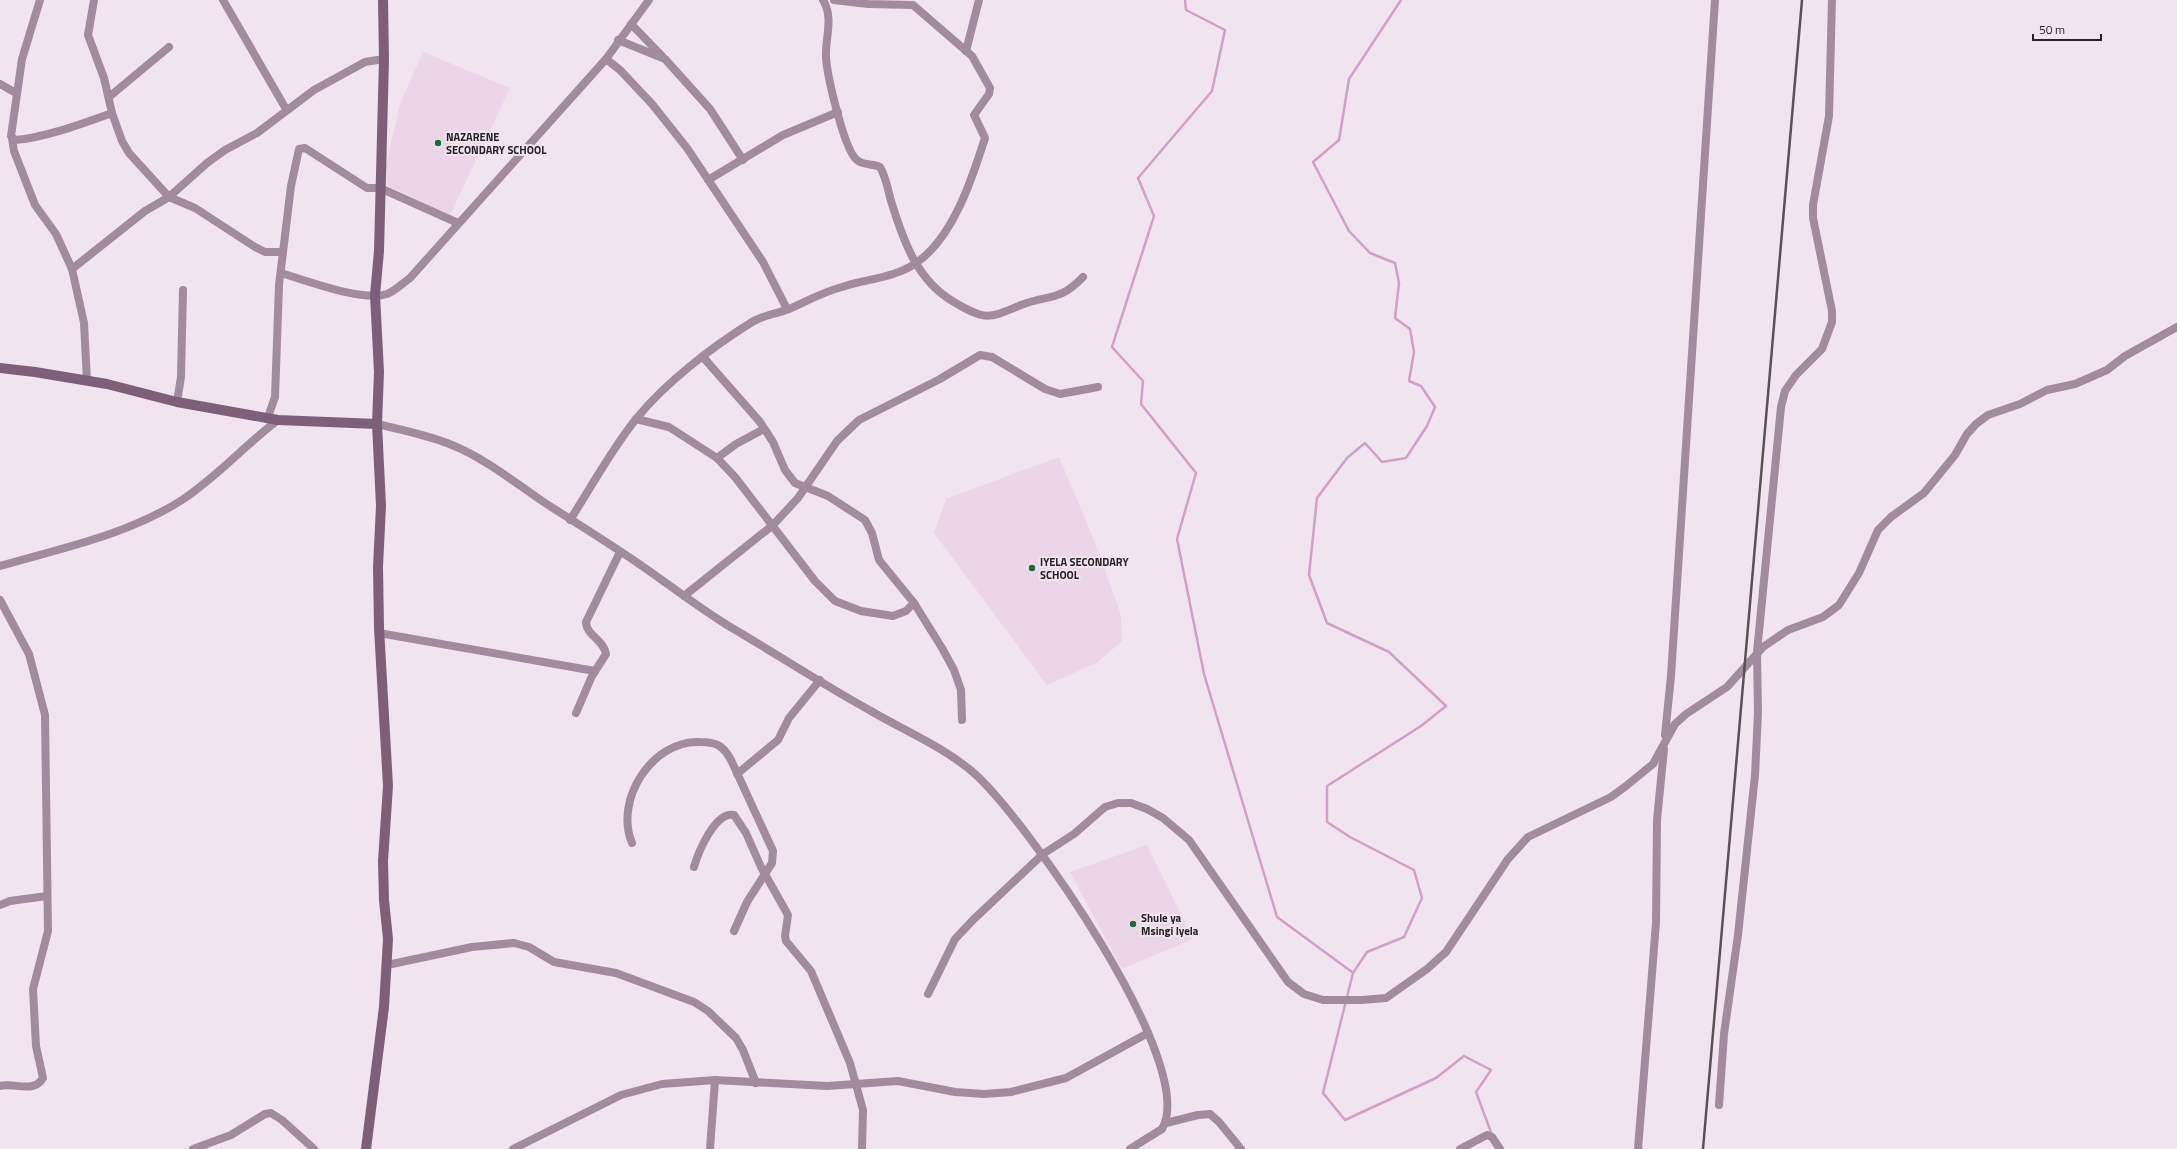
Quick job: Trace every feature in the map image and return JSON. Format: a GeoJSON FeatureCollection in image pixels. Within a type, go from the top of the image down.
{"type":"FeatureCollection","features":[{"type":"Feature","properties":{"kind":"street"},"geometry":{"type":"LineString","coordinates":[[40,0],[22,59],[10,134],[14,151],[35,205],[56,234],[72,269],[84,323],[87,381]]}},
{"type":"Feature","properties":{"kind":"street"},"geometry":{"type":"LineString","coordinates":[[94,0],[88,34],[104,78],[112,113],[122,142],[129,153],[169,196],[194,208],[265,252],[283,252]]}},
{"type":"Feature","properties":{"kind":"street"},"geometry":{"type":"LineString","coordinates":[[223,0],[286,109]]}},
{"type":"Feature","properties":{"kind":"street"},"geometry":{"type":"LineString","coordinates":[[366,1149],[387,966],[388,939],[384,900],[383,861],[388,786],[379,633],[378,567],[381,506],[377,424],[379,372],[375,295],[379,251],[384,59],[383,0]]}},
{"type":"Feature","properties":{"kind":"street"},"geometry":{"type":"LineString","coordinates":[[281,272],[324,286],[375,295],[387,294],[398,287],[410,278],[606,59],[618,40],[649,0]]}},
{"type":"Feature","properties":{"kind":"street"},"geometry":{"type":"LineString","coordinates":[[823,0],[829,18],[826,44],[828,72],[838,112],[851,151],[856,160],[878,166],[882,169],[896,217],[916,264],[930,284],[945,297],[980,316],[987,317],[1024,304],[1060,296],[1072,288],[1083,277]]}},
{"type":"Feature","properties":{"kind":"street"},"geometry":{"type":"LineString","coordinates":[[570,520],[636,419],[652,401],[703,357],[753,321],[787,309],[819,295],[895,273],[916,264],[939,241],[956,213],[971,182],[985,138],[984,133],[974,115],[989,94],[990,88],[977,62],[913,5],[868,4],[834,0]]}},
{"type":"Feature","properties":{"kind":"street"},"geometry":{"type":"LineString","coordinates":[[966,51],[980,0]]}},
{"type":"Feature","properties":{"kind":"street"},"geometry":{"type":"LineString","coordinates":[[1638,1149],[1656,923],[1657,820],[1671,676],[1706,111],[1715,0]]}},
{"type":"Feature","properties":{"kind":"street"},"geometry":{"type":"LineString","coordinates":[[1719,1105],[1724,1034],[1738,935],[1755,775],[1758,713],[1757,652],[1781,407],[1785,391],[1796,375],[1822,349],[1827,338],[1832,316],[1813,218],[1813,205],[1829,116],[1832,0]]}},
{"type":"Feature","properties":{"kind":"street"},"geometry":{"type":"LineString","coordinates":[[631,24],[710,109],[743,160]]}},
{"type":"Feature","properties":{"kind":"street"},"geometry":{"type":"LineString","coordinates":[[618,40],[665,59]]}},
{"type":"Feature","properties":{"kind":"street"},"geometry":{"type":"LineString","coordinates":[[109,97],[169,47]]}},
{"type":"Feature","properties":{"kind":"street"},"geometry":{"type":"LineString","coordinates":[[72,269],[145,211],[169,196],[207,163],[225,150],[257,133],[286,109],[338,75],[365,62],[384,59]]}},
{"type":"Feature","properties":{"kind":"street"},"geometry":{"type":"LineString","coordinates":[[606,59],[620,70],[669,124],[763,262],[787,309]]}},
{"type":"Feature","properties":{"kind":"street"},"geometry":{"type":"LineString","coordinates":[[0,84],[16,93]]}},
{"type":"Feature","properties":{"kind":"street"},"geometry":{"type":"LineString","coordinates":[[708,180],[783,135],[838,112]]}},
{"type":"Feature","properties":{"kind":"street"},"geometry":{"type":"LineString","coordinates":[[12,138],[18,139],[67,128],[112,113]]}},
{"type":"Feature","properties":{"kind":"street"},"geometry":{"type":"LineString","coordinates":[[268,417],[275,397],[283,252],[297,154],[302,147],[367,188],[380,188],[458,223]]}},
{"type":"Feature","properties":{"kind":"street"},"geometry":{"type":"LineString","coordinates":[[177,402],[181,377],[183,290]]}},
{"type":"Feature","properties":{"kind":"street"},"geometry":{"type":"LineString","coordinates":[[928,994],[951,946],[961,932],[1043,854],[1074,834],[1105,807],[1118,803],[1131,803],[1147,809],[1163,818],[1189,840],[1288,982],[1304,994],[1323,1000],[1339,1001],[1386,998],[1427,969],[1446,952],[1508,859],[1528,837],[1611,797],[1654,764],[1671,730],[1681,718],[1727,687],[1744,670],[1757,652],[1788,630],[1823,617],[1839,605],[1859,573],[1878,530],[1891,517],[1924,493],[1955,456],[1972,428],[1982,419],[2047,390],[2075,384],[2107,370],[2125,356],[2177,327]]}},
{"type":"Feature","properties":{"kind":"street"},"geometry":{"type":"LineString","coordinates":[[684,596],[773,525],[790,508],[837,441],[859,420],[940,379],[980,355],[992,357],[1045,389],[1060,394],[1098,387]]}},
{"type":"Feature","properties":{"kind":"street"},"geometry":{"type":"LineString","coordinates":[[703,357],[764,429],[776,449],[785,470],[795,483],[828,496],[865,520],[872,533],[879,560],[914,603],[954,670],[961,690],[962,720]]}},
{"type":"Feature","properties":{"kind":"street"},"geometry":{"type":"LineString","coordinates":[[0,368],[35,372],[87,381],[177,402],[278,420],[377,424],[417,433],[465,451],[620,552],[684,596],[848,698],[958,760],[976,775],[1003,803],[1043,854],[1092,927],[1130,996],[1148,1033],[1162,1072],[1168,1105],[1166,1123],[1162,1129],[1153,1136],[1130,1149]]}},
{"type":"Feature","properties":{"kind":"street"},"geometry":{"type":"LineString","coordinates":[[636,419],[670,427],[717,458],[735,477],[815,581],[835,600],[861,611],[889,616],[903,613],[914,603]]}},
{"type":"Feature","properties":{"kind":"street"},"geometry":{"type":"LineString","coordinates":[[0,566],[96,539],[140,524],[189,495],[214,476],[278,420]]}},
{"type":"Feature","properties":{"kind":"street"},"geometry":{"type":"LineString","coordinates":[[717,458],[736,444],[764,429]]}},
{"type":"Feature","properties":{"kind":"street"},"geometry":{"type":"LineString","coordinates":[[576,713],[595,671],[605,657],[606,650],[586,627],[586,622],[620,552]]}},
{"type":"Feature","properties":{"kind":"street"},"geometry":{"type":"LineString","coordinates":[[0,600],[29,654],[45,715],[47,896],[46,941],[37,966],[33,989],[36,1046],[43,1078],[39,1083],[31,1086],[10,1084],[0,1086]]}},
{"type":"Feature","properties":{"kind":"street"},"geometry":{"type":"LineString","coordinates":[[379,633],[595,671]]}},
{"type":"Feature","properties":{"kind":"street"},"geometry":{"type":"LineString","coordinates":[[737,774],[778,740],[789,718],[820,680]]}},
{"type":"Feature","properties":{"kind":"street"},"geometry":{"type":"LineString","coordinates":[[632,843],[627,823],[628,810],[638,780],[656,759],[670,749],[694,742],[719,744],[726,750],[774,851],[772,863],[747,902],[734,931]]}},
{"type":"Feature","properties":{"kind":"street"},"geometry":{"type":"LineString","coordinates":[[694,867],[707,837],[716,825],[730,814],[737,818],[788,915],[785,936],[786,941],[810,971],[837,1029],[850,1063],[863,1115],[862,1149]]}},
{"type":"Feature","properties":{"kind":"street"},"geometry":{"type":"LineString","coordinates":[[0,905],[10,901],[47,896]]}},
{"type":"Feature","properties":{"kind":"street"},"geometry":{"type":"LineString","coordinates":[[387,966],[472,946],[514,943],[529,947],[558,963],[616,972],[694,1002],[708,1011],[736,1038],[744,1050],[756,1083]]}},
{"type":"Feature","properties":{"kind":"street"},"geometry":{"type":"LineString","coordinates":[[513,1149],[633,1091],[680,1081],[715,1080],[792,1086],[856,1085],[898,1081],[955,1092],[984,1094],[1011,1092],[1066,1078],[1148,1033]]}},
{"type":"Feature","properties":{"kind":"street"},"geometry":{"type":"LineString","coordinates":[[710,1149],[715,1080]]}},
{"type":"Feature","properties":{"kind":"street"},"geometry":{"type":"LineString","coordinates":[[193,1149],[231,1135],[265,1114],[271,1113],[282,1120],[314,1149]]}},
{"type":"Feature","properties":{"kind":"street"},"geometry":{"type":"LineString","coordinates":[[1166,1123],[1198,1115],[1210,1114],[1219,1122],[1241,1149]]}},
{"type":"Feature","properties":{"kind":"street"},"geometry":{"type":"LineString","coordinates":[[1460,1149],[1487,1135],[1492,1137],[1500,1149]]}},
{"type":"Feature","properties":{"kind":"shaded area","name":"NAZARENE SECONDARY SCHOOL"},"geometry":{"type":"Polygon","coordinates":[[[423,52],[510,88],[450,215],[382,183],[400,104],[423,52]]]}},
{"type":"Feature","properties":{"kind":"shaded area","name":"IYELA SECONDARY SCHOOL"},"geometry":{"type":"Polygon","coordinates":[[[1059,457],[1099,552],[1121,616],[1122,641],[1098,662],[1047,685],[934,533],[946,499],[1059,457]]]}},
{"type":"Feature","properties":{"kind":"shaded area"},"geometry":{"type":"Polygon","coordinates":[[[1147,845],[1193,939],[1122,969],[1070,872],[1147,845]]]}},
{"type":"Feature","properties":{"kind":"waterway"},"geometry":{"type":"LineString","coordinates":[[1185,0],[1186,10],[1225,30],[1212,91],[1138,178],[1154,216],[1112,347],[1143,381],[1141,404],[1196,473],[1177,539],[1204,674],[1277,917],[1352,972]]}},
{"type":"Feature","properties":{"kind":"waterway"},"geometry":{"type":"LineString","coordinates":[[1401,0],[1349,79],[1339,140],[1313,162],[1349,231],[1370,253],[1395,263],[1399,283],[1395,318],[1410,329],[1414,352],[1409,381],[1421,386],[1435,407],[1427,426],[1406,458],[1382,462],[1365,443],[1347,458],[1317,498],[1309,575],[1327,623],[1389,652],[1446,706],[1421,726],[1327,786],[1327,822],[1350,837],[1414,870],[1422,898],[1404,937],[1367,952],[1353,973],[1323,1093],[1345,1120],[1436,1078],[1464,1056],[1491,1070],[1476,1092],[1492,1135]]}},
{"type":"Feature","properties":{"kind":"railway"},"geometry":{"type":"LineString","coordinates":[[1703,1149],[1802,0]]}},
{"type":"Feature","properties":{"kind":"place","name":"NAZARENE SECONDARY SCHOOL"},"geometry":{"type":"Point","coordinates":[438,143]}},
{"type":"Feature","properties":{"kind":"place","name":"IYELA SECONDARY SCHOOL"},"geometry":{"type":"Point","coordinates":[1032,568]}},
{"type":"Feature","properties":{"kind":"place","name":"Shule ya Msingi Iyela"},"geometry":{"type":"Point","coordinates":[1133,924]}}]}
